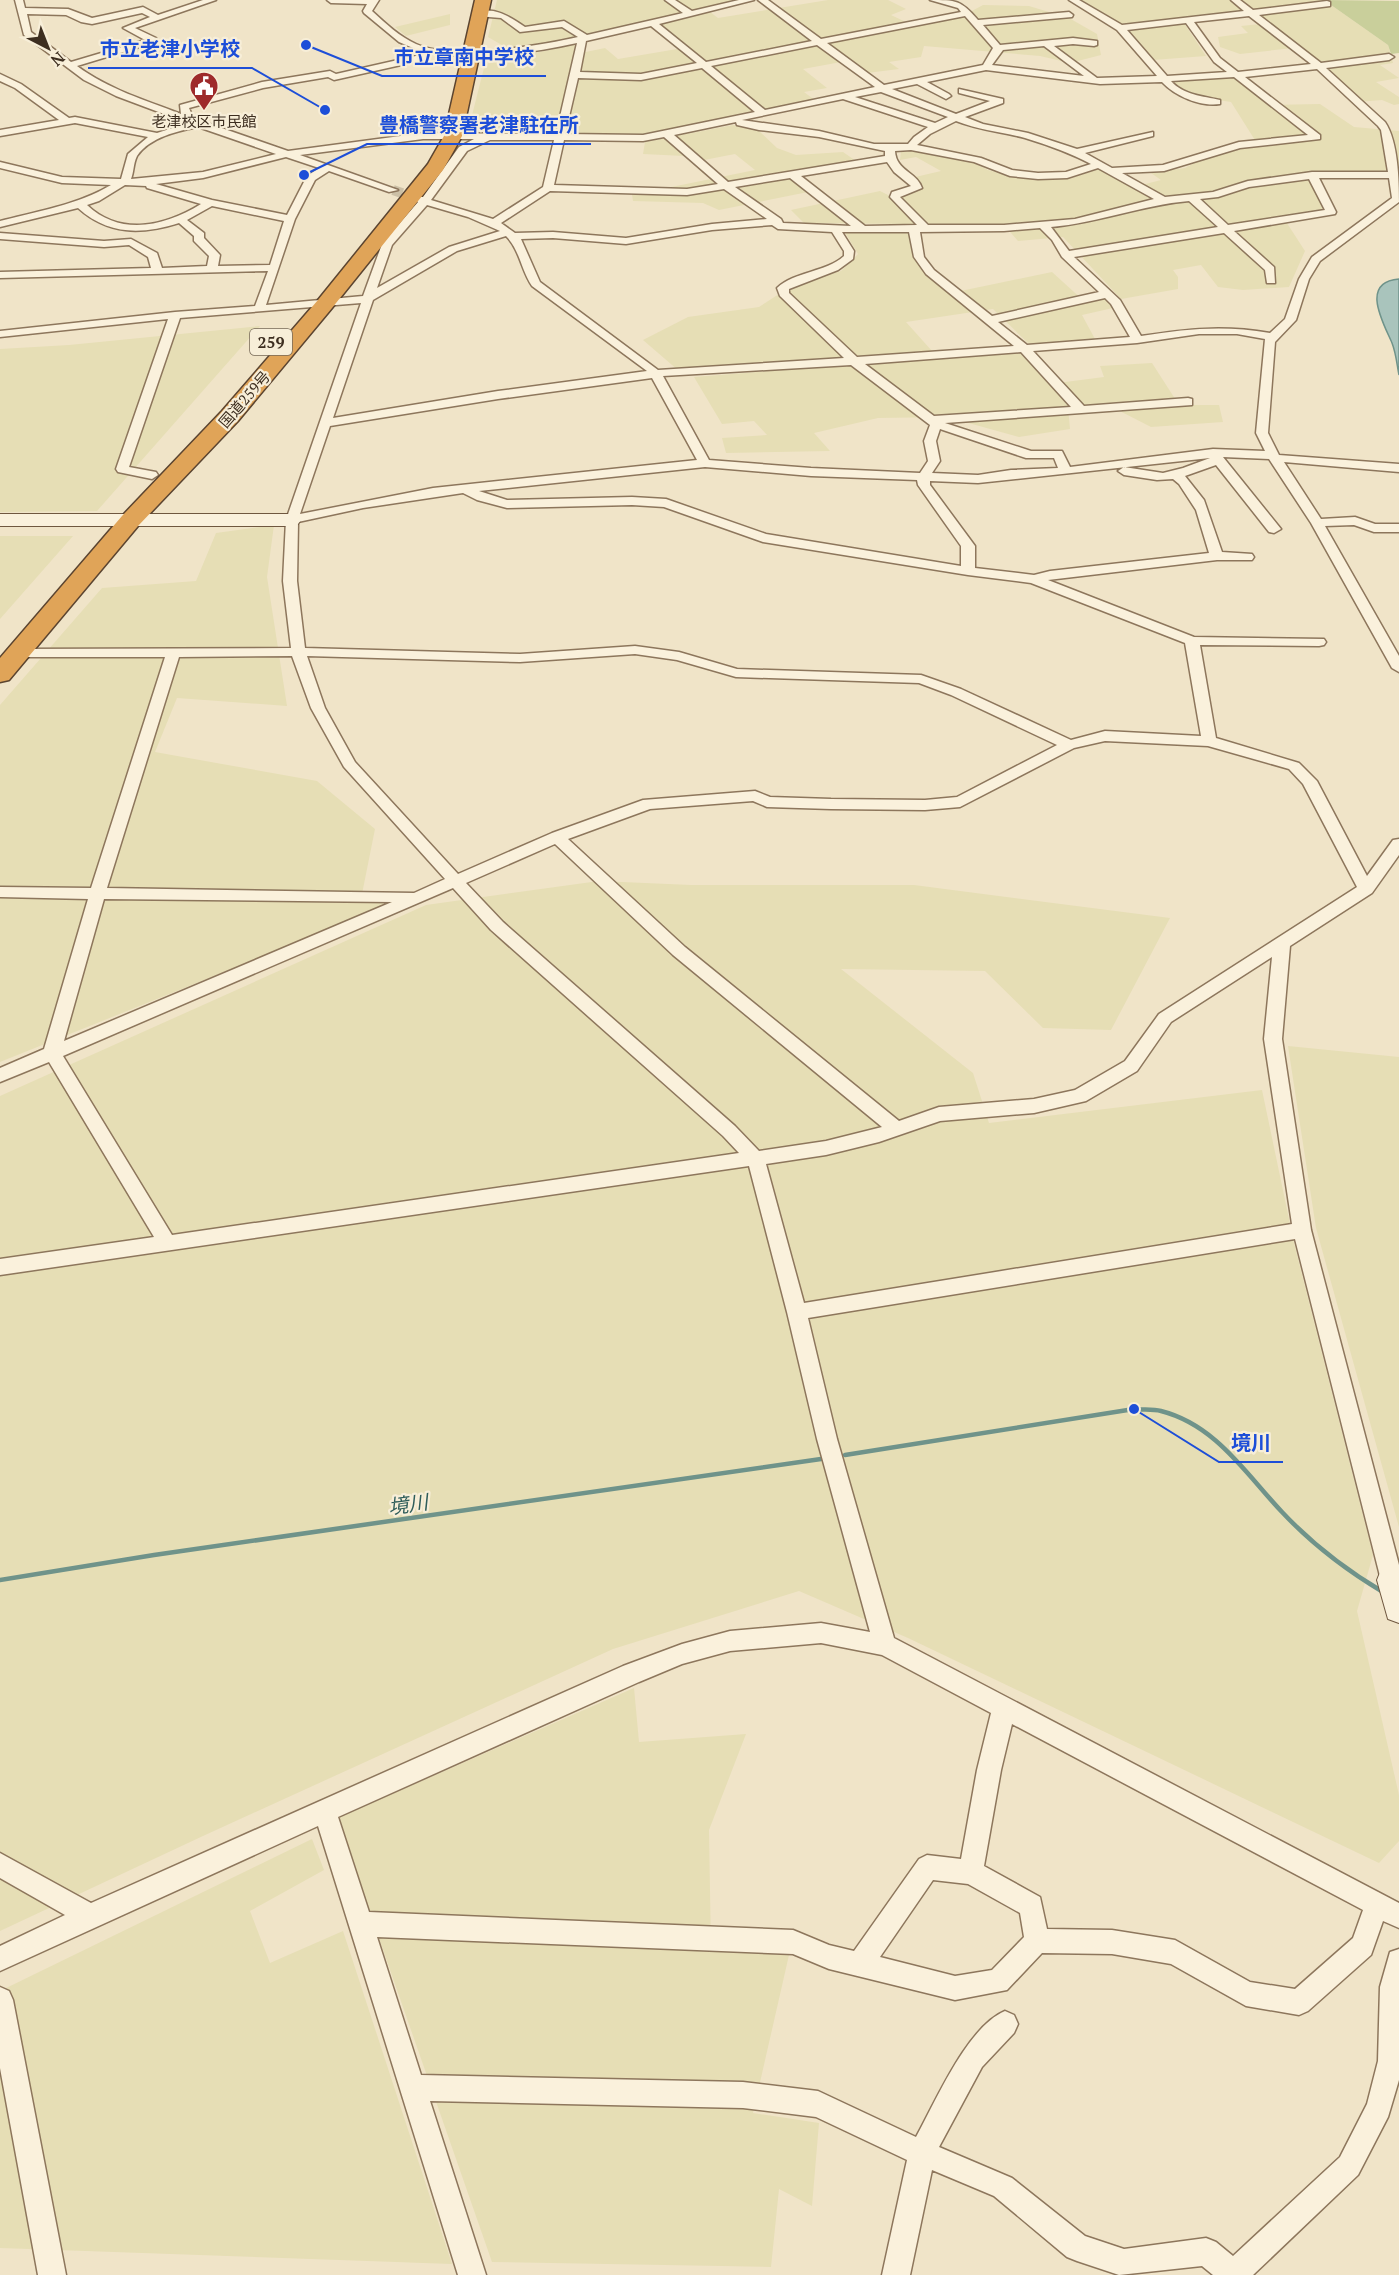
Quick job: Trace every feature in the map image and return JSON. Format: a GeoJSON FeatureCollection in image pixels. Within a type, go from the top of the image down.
{"type":"FeatureCollection","features":[{"type":"Feature","properties":{"kind":"highway","name":"国道259号"},"geometry":{"type":"LineString","coordinates":[[119,521],[230,416],[325,304],[436,166],[477,5]]}},
{"type":"Feature","properties":{"kind":"highway","name":"国道259号"},"geometry":{"type":"LineString","coordinates":[[0,674],[13,643],[119,521],[153,475],[216,407],[345,251],[445,136]]}},
{"type":"Feature","properties":{"kind":"street"},"geometry":{"type":"LineString","coordinates":[[19,0],[27,33],[87,78],[119,94],[199,124],[393,190]]}},
{"type":"Feature","properties":{"kind":"street"},"geometry":{"type":"LineString","coordinates":[[69,65],[153,40],[127,28],[212,0]]}},
{"type":"Feature","properties":{"kind":"street"},"geometry":{"type":"LineString","coordinates":[[331,0],[374,1]]}},
{"type":"Feature","properties":{"kind":"street"},"geometry":{"type":"LineString","coordinates":[[669,0],[692,14]]}},
{"type":"Feature","properties":{"kind":"street"},"geometry":{"type":"LineString","coordinates":[[374,1],[367,11],[415,47],[424,50],[514,52],[582,39],[750,0]]}},
{"type":"Feature","properties":{"kind":"street"},"geometry":{"type":"LineString","coordinates":[[762,0],[883,89],[981,127],[1024,135],[1076,152],[1163,200]]}},
{"type":"Feature","properties":{"kind":"street"},"geometry":{"type":"LineString","coordinates":[[934,0],[953,2],[962,6],[998,48]]}},
{"type":"Feature","properties":{"kind":"street"},"geometry":{"type":"LineString","coordinates":[[1075,0],[1120,28],[1174,90],[1202,100],[1217,102]]}},
{"type":"Feature","properties":{"kind":"street"},"geometry":{"type":"LineString","coordinates":[[1235,0],[1319,66],[1386,130],[1397,199],[1316,259],[1304,279],[1290,320],[1269,341],[1262,433],[1317,523],[1399,668]]}},
{"type":"Feature","properties":{"kind":"street"},"geometry":{"type":"LineString","coordinates":[[1120,28],[1327,4]]}},
{"type":"Feature","properties":{"kind":"street"},"geometry":{"type":"LineString","coordinates":[[477,5],[502,16],[523,30],[564,24],[582,39]]}},
{"type":"Feature","properties":{"kind":"street"},"geometry":{"type":"LineString","coordinates":[[22,11],[68,12],[84,20],[92,21],[143,10],[159,18]]}},
{"type":"Feature","properties":{"kind":"street"},"geometry":{"type":"LineString","coordinates":[[574,75],[641,77],[967,13]]}},
{"type":"Feature","properties":{"kind":"street"},"geometry":{"type":"LineString","coordinates":[[975,23],[1069,15]]}},
{"type":"Feature","properties":{"kind":"street"},"geometry":{"type":"LineString","coordinates":[[1110,171],[1164,168],[1239,145],[1317,136],[1210,53],[1188,20]]}},
{"type":"Feature","properties":{"kind":"street"},"geometry":{"type":"LineString","coordinates":[[652,22],[764,114]]}},
{"type":"Feature","properties":{"kind":"street"},"geometry":{"type":"LineString","coordinates":[[548,188],[582,39]]}},
{"type":"Feature","properties":{"kind":"street"},"geometry":{"type":"LineString","coordinates":[[998,48],[1073,41],[1094,43]]}},
{"type":"Feature","properties":{"kind":"street"},"geometry":{"type":"LineString","coordinates":[[1046,44],[1092,80]]}},
{"type":"Feature","properties":{"kind":"street"},"geometry":{"type":"LineString","coordinates":[[980,71],[998,52],[998,48]]}},
{"type":"Feature","properties":{"kind":"street"},"geometry":{"type":"LineString","coordinates":[[182,117],[187,115],[183,107],[228,94],[262,85],[330,74],[334,77],[425,57],[424,50]]}},
{"type":"Feature","properties":{"kind":"street"},"geometry":{"type":"LineString","coordinates":[[143,183],[203,175],[286,154],[405,138],[445,136],[614,139],[667,134],[918,81],[980,71],[1092,80],[1165,79],[1238,76],[1389,57]]}},
{"type":"Feature","properties":{"kind":"street"},"geometry":{"type":"LineString","coordinates":[[0,77],[18,86],[65,120]]}},
{"type":"Feature","properties":{"kind":"street"},"geometry":{"type":"LineString","coordinates":[[918,81],[946,96]]}},
{"type":"Feature","properties":{"kind":"street"},"geometry":{"type":"LineString","coordinates":[[982,95],[990,88]]}},
{"type":"Feature","properties":{"kind":"street"},"geometry":{"type":"LineString","coordinates":[[911,147],[915,139],[937,127],[1000,101],[962,91]]}},
{"type":"Feature","properties":{"kind":"street"},"geometry":{"type":"LineString","coordinates":[[119,94],[145,114]]}},
{"type":"Feature","properties":{"kind":"street"},"geometry":{"type":"LineString","coordinates":[[844,97],[937,127]]}},
{"type":"Feature","properties":{"kind":"street"},"geometry":{"type":"LineString","coordinates":[[0,133],[65,120],[161,132],[199,124]]}},
{"type":"Feature","properties":{"kind":"street"},"geometry":{"type":"LineString","coordinates":[[733,120],[745,124],[822,135],[890,154]]}},
{"type":"Feature","properties":{"kind":"street"},"geometry":{"type":"LineString","coordinates":[[0,224],[95,199],[125,181],[128,177],[129,163],[136,152],[161,132]]}},
{"type":"Feature","properties":{"kind":"street"},"geometry":{"type":"LineString","coordinates":[[667,134],[725,185],[777,220],[778,226],[835,229],[1043,225],[1075,222],[1163,200],[1222,194],[1248,184],[1312,175],[1393,175]]}},
{"type":"Feature","properties":{"kind":"street"},"geometry":{"type":"LineString","coordinates":[[1076,152],[1150,134]]}},
{"type":"Feature","properties":{"kind":"street"},"geometry":{"type":"LineString","coordinates":[[487,137],[463,149],[387,243],[292,520],[290,581],[298,652],[318,708],[349,764],[497,926],[729,1131],[756,1159],[797,1312],[827,1439],[885,1645]]}},
{"type":"Feature","properties":{"kind":"street"},"geometry":{"type":"LineString","coordinates":[[492,224],[548,188],[687,192],[794,175],[890,154],[911,147],[977,160],[1011,173],[1038,176],[1067,175],[1099,165]]}},
{"type":"Feature","properties":{"kind":"street"},"geometry":{"type":"LineString","coordinates":[[890,154],[897,171],[916,184],[917,189],[896,194],[895,197],[920,228],[919,257],[930,272],[1024,348],[1080,409]]}},
{"type":"Feature","properties":{"kind":"street"},"geometry":{"type":"LineString","coordinates":[[0,165],[62,180],[143,183],[210,203],[290,219]]}},
{"type":"Feature","properties":{"kind":"street"},"geometry":{"type":"LineString","coordinates":[[259,309],[284,242],[290,219],[311,178],[327,168]]}},
{"type":"Feature","properties":{"kind":"street"},"geometry":{"type":"LineString","coordinates":[[794,175],[861,228]]}},
{"type":"Feature","properties":{"kind":"street"},"geometry":{"type":"LineString","coordinates":[[1066,255],[1331,212],[1312,175]]}},
{"type":"Feature","properties":{"kind":"street"},"geometry":{"type":"LineString","coordinates":[[1192,198],[1269,269],[1271,281]]}},
{"type":"Feature","properties":{"kind":"street"},"geometry":{"type":"LineString","coordinates":[[422,200],[492,224],[510,234],[519,243],[527,272],[536,284],[636,356],[656,374],[705,463]]}},
{"type":"Feature","properties":{"kind":"street"},"geometry":{"type":"LineString","coordinates":[[80,204],[87,213],[102,224],[144,230],[181,220],[210,203]]}},
{"type":"Feature","properties":{"kind":"street"},"geometry":{"type":"LineString","coordinates":[[181,220],[200,235],[198,239],[215,255],[212,269]]}},
{"type":"Feature","properties":{"kind":"street"},"geometry":{"type":"LineString","coordinates":[[0,334],[175,315],[367,299],[453,249],[510,234],[626,241],[712,226],[777,220]]}},
{"type":"Feature","properties":{"kind":"street"},"geometry":{"type":"LineString","coordinates":[[1043,225],[1056,238],[1066,255],[1116,302],[1137,340]]}},
{"type":"Feature","properties":{"kind":"street"},"geometry":{"type":"LineString","coordinates":[[91,264],[104,244],[114,239],[122,228]]}},
{"type":"Feature","properties":{"kind":"street"},"geometry":{"type":"LineString","coordinates":[[835,229],[849,250],[849,257],[840,267],[832,271],[792,282],[783,288],[784,294],[854,361],[933,422],[1030,454],[1058,454],[1066,471]]}},
{"type":"Feature","properties":{"kind":"street"},"geometry":{"type":"LineString","coordinates":[[0,236],[104,244],[131,242],[153,255],[157,271]]}},
{"type":"Feature","properties":{"kind":"street"},"geometry":{"type":"LineString","coordinates":[[0,275],[91,264],[157,271],[273,268]]}},
{"type":"Feature","properties":{"kind":"street"},"geometry":{"type":"LineString","coordinates":[[991,320],[1107,294]]}},
{"type":"Feature","properties":{"kind":"street"},"geometry":{"type":"LineString","coordinates":[[153,475],[122,469],[175,315]]}},
{"type":"Feature","properties":{"kind":"street"},"geometry":{"type":"LineString","coordinates":[[326,423],[509,393],[656,374],[1137,340],[1220,331],[1237,331],[1272,337]]}},
{"type":"Feature","properties":{"kind":"street"},"geometry":{"type":"LineString","coordinates":[[933,422],[1188,402]]}},
{"type":"Feature","properties":{"kind":"street"},"geometry":{"type":"LineString","coordinates":[[933,422],[930,441],[934,461],[923,477],[924,485],[968,546],[968,571]]}},
{"type":"Feature","properties":{"kind":"street"},"geometry":{"type":"LineString","coordinates":[[0,520],[292,520],[363,504],[465,489],[705,463],[811,472],[978,479],[1215,456],[1274,456],[1399,468]]}},
{"type":"Feature","properties":{"kind":"street"},"geometry":{"type":"LineString","coordinates":[[1116,464],[1123,471],[1152,473],[1157,476],[1174,474],[1215,456]]}},
{"type":"Feature","properties":{"kind":"street"},"geometry":{"type":"LineString","coordinates":[[1215,456],[1274,529]]}},
{"type":"Feature","properties":{"kind":"street"},"geometry":{"type":"LineString","coordinates":[[1174,474],[1187,482],[1198,498],[1217,556]]}},
{"type":"Feature","properties":{"kind":"street"},"geometry":{"type":"LineString","coordinates":[[465,489],[482,497],[507,504],[632,501],[666,503],[763,538],[968,571],[1034,579],[1192,641],[1319,642]]}},
{"type":"Feature","properties":{"kind":"street"},"geometry":{"type":"LineString","coordinates":[[1317,523],[1355,521],[1374,528],[1399,528]]}},
{"type":"Feature","properties":{"kind":"street"},"geometry":{"type":"LineString","coordinates":[[1034,579],[1050,575],[1217,556],[1246,557]]}},
{"type":"Feature","properties":{"kind":"street"},"geometry":{"type":"LineString","coordinates":[[1192,641],[1209,741]]}},
{"type":"Feature","properties":{"kind":"street"},"geometry":{"type":"LineString","coordinates":[[13,643],[173,653],[298,652],[520,658],[635,651],[679,656],[736,673],[921,679],[956,692],[1069,744]]}},
{"type":"Feature","properties":{"kind":"street"},"geometry":{"type":"LineString","coordinates":[[167,1242],[52,1052],[173,653]]}},
{"type":"Feature","properties":{"kind":"street"},"geometry":{"type":"LineString","coordinates":[[0,1076],[556,837],[648,804],[754,796],[767,802],[925,805],[960,802],[1069,744],[1105,736],[1209,741],[1294,766],[1309,781],[1366,889]]}},
{"type":"Feature","properties":{"kind":"street"},"geometry":{"type":"LineString","coordinates":[[556,837],[679,951],[894,1128]]}},
{"type":"Feature","properties":{"kind":"street"},"geometry":{"type":"LineString","coordinates":[[0,1267],[826,1148],[879,1135],[939,1114],[1034,1106],[1080,1096],[1131,1066],[1166,1018],[1366,889],[1399,844]]}},
{"type":"Feature","properties":{"kind":"street"},"geometry":{"type":"LineString","coordinates":[[0,892],[414,897]]}},
{"type":"Feature","properties":{"kind":"street"},"geometry":{"type":"LineString","coordinates":[[1282,942],[1273,1039],[1302,1230],[1399,1609]]}},
{"type":"Feature","properties":{"kind":"street"},"geometry":{"type":"LineString","coordinates":[[797,1312],[1302,1230]]}},
{"type":"Feature","properties":{"kind":"street"},"geometry":{"type":"LineString","coordinates":[[0,1959],[90,1916],[631,1674],[682,1654],[730,1641],[820,1633],[885,1645],[1399,1916]]}},
{"type":"Feature","properties":{"kind":"street"},"geometry":{"type":"LineString","coordinates":[[970,1872],[989,1770],[1004,1708]]}},
{"type":"Feature","properties":{"kind":"street"},"geometry":{"type":"LineString","coordinates":[[325,1812],[472,2275]]}},
{"type":"Feature","properties":{"kind":"street"},"geometry":{"type":"LineString","coordinates":[[0,1865],[90,1916]]}},
{"type":"Feature","properties":{"kind":"street"},"geometry":{"type":"LineString","coordinates":[[860,1965],[927,1867],[970,1872],[1030,1906],[1037,1941]]}},
{"type":"Feature","properties":{"kind":"street"},"geometry":{"type":"LineString","coordinates":[[360,1924],[793,1942],[829,1957],[955,1988],[998,1981],[1037,1941],[1112,1942],[1175,1952],[1246,1994],[1299,2002],[1362,1946],[1377,1904]]}},
{"type":"Feature","properties":{"kind":"street"},"geometry":{"type":"LineString","coordinates":[[412,2088],[743,2095],[818,2104],[922,2153],[1003,2187],[1077,2247],[1124,2263],[1206,2252],[1234,2275],[1349,2166],[1379,2108],[1391,2061],[1392,1987],[1399,1961]]}},
{"type":"Feature","properties":{"kind":"street"},"geometry":{"type":"LineString","coordinates":[[0,2000],[52,2275]]}},
{"type":"Feature","properties":{"kind":"street"},"geometry":{"type":"LineString","coordinates":[[896,2275],[922,2153],[973,2058],[1005,2024]]}},
{"type":"Feature","properties":{"kind":"shaded area"},"geometry":{"type":"Polygon","coordinates":[[[497,0],[665,0],[684,12],[550,44],[507,48],[488,37],[497,0]]]}},
{"type":"Feature","properties":{"kind":"shaded area"},"geometry":{"type":"Polygon","coordinates":[[[673,0],[742,0],[691,12],[673,0]]]}},
{"type":"Feature","properties":{"kind":"shaded area"},"geometry":{"type":"Polygon","coordinates":[[[828,0],[888,0],[906,9],[891,15],[910,24],[970,12],[983,5],[1029,6],[1069,18],[1097,34],[1101,55],[1070,63],[1040,56],[924,46],[921,57],[889,62],[899,69],[867,73],[852,60],[803,69],[827,88],[804,92],[816,101],[646,135],[474,135],[468,131],[485,64],[576,44],[581,53],[605,48],[618,59],[689,47],[660,23],[710,12],[718,18],[828,0]]]}},
{"type":"Feature","properties":{"kind":"shaded area"},"geometry":{"type":"Polygon","coordinates":[[[1079,0],[1324,0],[1388,45],[1393,63],[1380,65],[1399,78],[1376,82],[1399,97],[1399,104],[1394,105],[1382,100],[1357,102],[1293,48],[1240,54],[1220,47],[1218,37],[1248,33],[1241,26],[1260,24],[1246,11],[1182,20],[1206,56],[1153,60],[1124,28],[1079,0]]]}},
{"type":"Feature","properties":{"kind":"shaded area"},"geometry":{"type":"Polygon","coordinates":[[[450,14],[450,25],[406,36],[395,27],[450,14]]]}},
{"type":"Feature","properties":{"kind":"shaded area"},"geometry":{"type":"Polygon","coordinates":[[[1238,77],[1269,105],[1320,104],[1354,127],[1399,131],[1399,172],[1305,174],[1326,211],[1283,217],[1305,251],[1289,287],[1243,290],[1218,287],[1201,265],[1173,270],[1178,277],[1178,289],[1121,299],[1063,237],[1018,241],[1004,225],[804,223],[791,210],[880,191],[892,197],[918,191],[923,186],[911,178],[941,171],[916,157],[900,160],[901,151],[917,148],[972,162],[988,170],[1013,177],[1069,179],[1102,168],[1134,187],[1161,180],[1151,173],[1185,168],[1202,159],[1258,145],[1231,102],[1206,98],[1179,89],[1173,81],[1238,77]]]}},
{"type":"Feature","properties":{"kind":"shaded area"},"geometry":{"type":"Polygon","coordinates":[[[733,125],[758,130],[777,148],[796,155],[843,152],[856,161],[787,173],[808,192],[719,210],[703,203],[633,201],[632,195],[755,170],[735,154],[704,160],[684,156],[643,154],[645,142],[733,125]]]}},
{"type":"Feature","properties":{"kind":"shaded area"},"geometry":{"type":"Polygon","coordinates":[[[909,230],[916,258],[951,293],[1052,272],[1085,302],[1105,297],[1113,308],[1082,315],[1095,339],[1030,345],[993,309],[906,322],[932,351],[679,371],[643,340],[688,317],[759,307],[796,283],[841,271],[858,254],[844,231],[909,230]]]}},
{"type":"Feature","properties":{"kind":"shaded area"},"geometry":{"type":"Polygon","coordinates":[[[260,326],[97,511],[0,512],[0,349],[69,345],[260,326]]]}},
{"type":"Feature","properties":{"kind":"shaded area"},"geometry":{"type":"Polygon","coordinates":[[[1022,351],[1050,384],[1104,377],[1100,366],[1152,363],[1179,405],[1219,405],[1223,422],[1151,427],[1108,405],[1068,407],[1070,429],[1019,437],[947,417],[878,418],[814,433],[830,451],[726,453],[722,438],[767,435],[754,421],[722,424],[694,377],[1022,351]]]}},
{"type":"Feature","properties":{"kind":"shaded area"},"geometry":{"type":"Polygon","coordinates":[[[274,525],[267,577],[287,706],[177,698],[155,752],[317,781],[375,829],[362,894],[391,905],[0,1062],[0,705],[102,588],[196,581],[216,533],[274,525]]]}},
{"type":"Feature","properties":{"kind":"shaded area"},"geometry":{"type":"Polygon","coordinates":[[[0,536],[73,536],[0,619],[0,536]]]}},
{"type":"Feature","properties":{"kind":"shaded area"},"geometry":{"type":"Polygon","coordinates":[[[599,881],[691,885],[914,885],[1170,918],[1111,1030],[1043,1028],[985,971],[841,969],[973,1073],[989,1123],[1262,1090],[1294,1243],[1373,1555],[1357,1611],[1399,1795],[1399,1841],[1379,1863],[908,1638],[799,1591],[613,1649],[0,1931],[0,1096],[426,905],[599,881]]]}},
{"type":"Feature","properties":{"kind":"shaded area"},"geometry":{"type":"Polygon","coordinates":[[[1288,1046],[1399,1057],[1399,1527],[1316,1228],[1288,1046]]]}},
{"type":"Feature","properties":{"kind":"shaded area"},"geometry":{"type":"Polygon","coordinates":[[[634,1688],[639,1742],[746,1734],[709,1830],[711,1951],[789,1955],[753,2113],[819,2123],[812,2206],[779,2189],[771,2267],[492,2262],[337,1818],[634,1688]]]}},
{"type":"Feature","properties":{"kind":"shaded area"},"geometry":{"type":"Polygon","coordinates":[[[312,1839],[324,1870],[250,1911],[270,1963],[343,1931],[452,2264],[0,2248],[0,1991],[312,1839]]]}},
{"type":"Feature","properties":{"kind":"green space"},"geometry":{"type":"Polygon","coordinates":[[[1324,0],[1399,1],[1399,53],[1391,54],[1388,45],[1324,0]]]}},
{"type":"Feature","properties":{"kind":"water"},"geometry":{"type":"Polygon","coordinates":[[[1399,279],[1399,375],[1393,347],[1380,315],[1377,296],[1380,288],[1387,282],[1399,279]]]}},
{"type":"Feature","properties":{"kind":"waterway","name":"境川"},"geometry":{"type":"LineString","coordinates":[[845,1455],[1134,1409],[1161,1411],[1181,1418],[1214,1439],[1317,1546],[1383,1592]]}},
{"type":"Feature","properties":{"kind":"waterway","name":"境川"},"geometry":{"type":"LineString","coordinates":[[0,1580],[154,1555],[821,1459]]}},
{"type":"Feature","properties":{"kind":"tunnel"},"geometry":{"type":"LineString","coordinates":[[393,190],[419,199]]}},
{"type":"Feature","properties":{"kind":"place","name":"市立章南中学校"},"geometry":{"type":"Point","coordinates":[306,45]}},
{"type":"Feature","properties":{"kind":"place","name":"市立老津小学校"},"geometry":{"type":"Point","coordinates":[325,110]}},
{"type":"Feature","properties":{"kind":"place","name":"老津校区市民館"},"geometry":{"type":"Point","coordinates":[204,112]}},
{"type":"Feature","properties":{"kind":"place","name":"豊橋警察署老津駐在所"},"geometry":{"type":"Point","coordinates":[304,175]}},
{"type":"Feature","properties":{"kind":"place","name":"境川"},"geometry":{"type":"Point","coordinates":[1134,1409]}}]}
